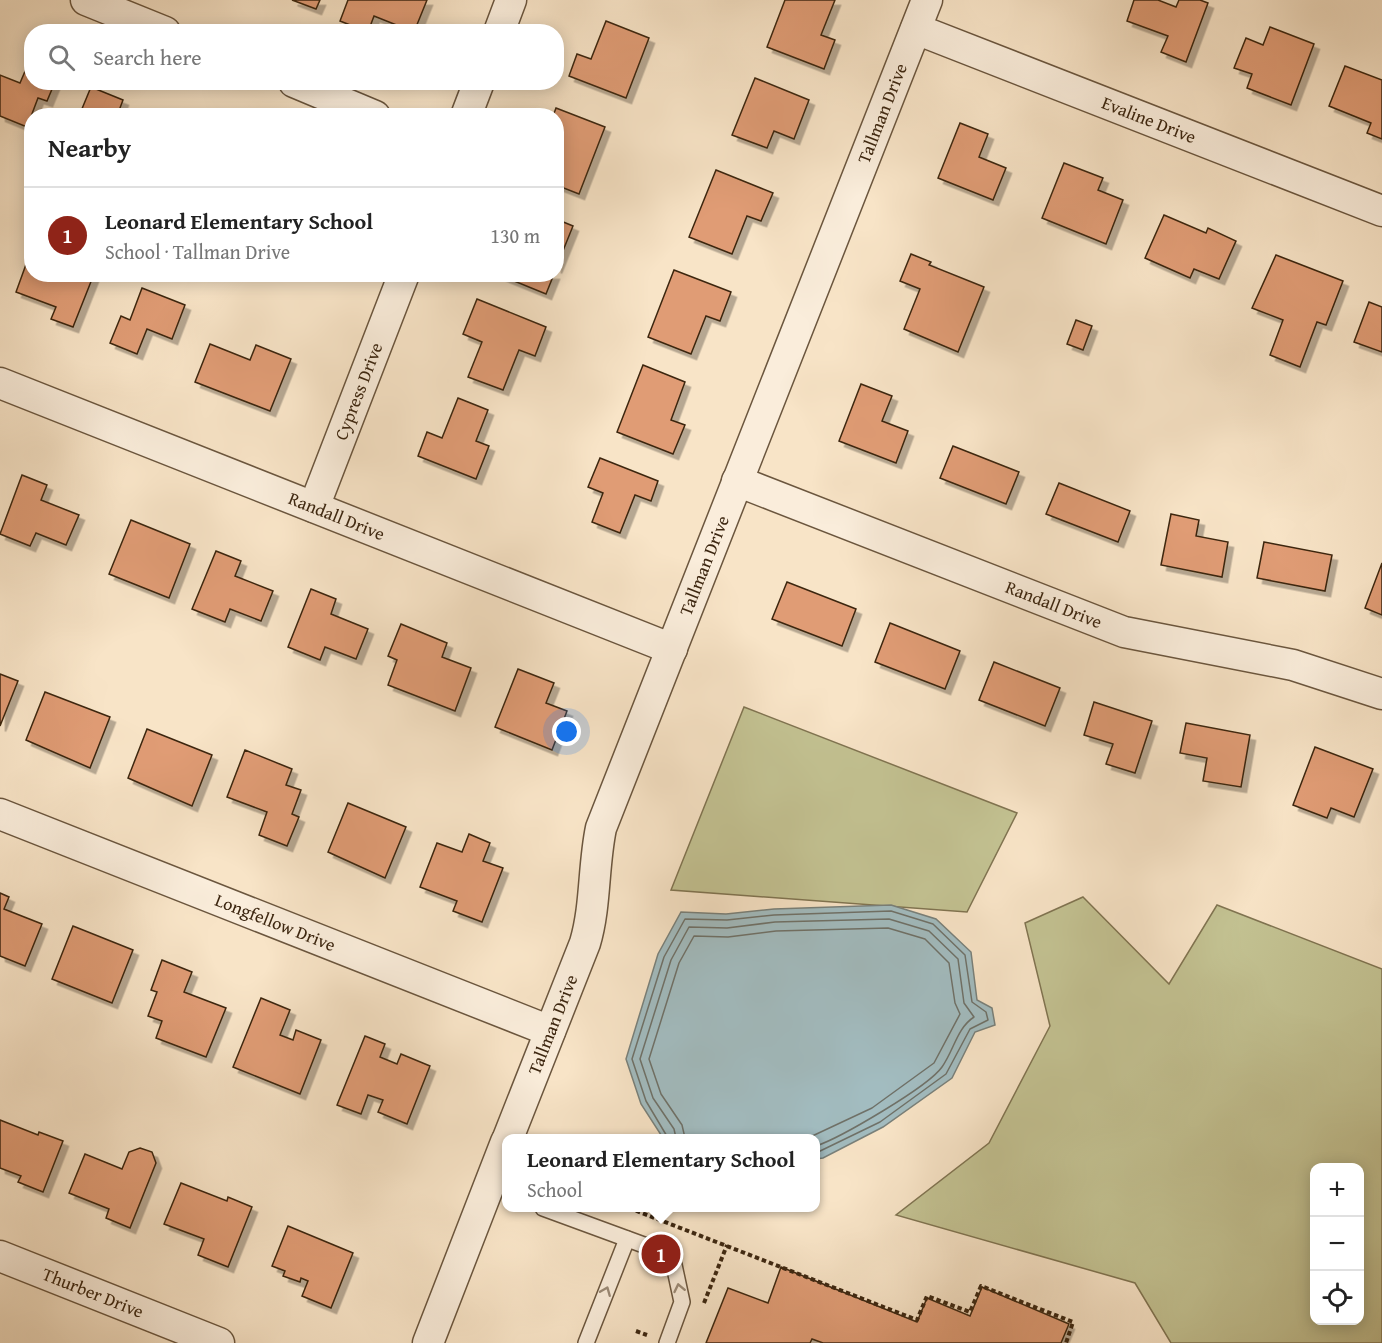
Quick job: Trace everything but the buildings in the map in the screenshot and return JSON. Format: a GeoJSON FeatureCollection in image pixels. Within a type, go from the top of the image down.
{"type":"FeatureCollection","features":[{"type":"Feature","properties":{"kind":"street"},"geometry":{"type":"LineString","coordinates":[[86,0],[145,24]]}},
{"type":"Feature","properties":{"kind":"street"},"geometry":{"type":"LineString","coordinates":[[502,24],[511,0]]}},
{"type":"Feature","properties":{"kind":"street","name":"Tallman Drive"},"geometry":{"type":"LineString","coordinates":[[509,1134],[590,925],[594,870],[602,828],[927,0]]}},
{"type":"Feature","properties":{"kind":"street","name":"Evaline Drive"},"geometry":{"type":"LineString","coordinates":[[916,29],[1382,211]]}},
{"type":"Feature","properties":{"kind":"street"},"geometry":{"type":"LineString","coordinates":[[313,90],[356,108]]}},
{"type":"Feature","properties":{"kind":"street"},"geometry":{"type":"LineString","coordinates":[[469,108],[476,90]]}},
{"type":"Feature","properties":{"kind":"street","name":"Cypress Drive"},"geometry":{"type":"LineString","coordinates":[[314,507],[401,282]]}},
{"type":"Feature","properties":{"kind":"street","name":"Randall Drive"},"geometry":{"type":"LineString","coordinates":[[0,383],[672,649]]}},
{"type":"Feature","properties":{"kind":"street","name":"Randall Drive"},"geometry":{"type":"LineString","coordinates":[[737,481],[1124,632],[1293,665],[1382,694]]}},
{"type":"Feature","properties":{"kind":"street","name":"Longfellow Drive"},"geometry":{"type":"LineString","coordinates":[[0,814],[550,1031]]}},
{"type":"Feature","properties":{"kind":"street","name":"Tallman Drive"},"geometry":{"type":"LineString","coordinates":[[428,1343],[498,1190],[502,1168]]}},
{"type":"Feature","properties":{"kind":"street","name":"Thurber Drive"},"geometry":{"type":"LineString","coordinates":[[0,1256],[219,1343]]}},
{"type":"Feature","properties":{"kind":"lane"},"geometry":{"type":"LineString","coordinates":[[554,1212],[652,1248],[674,1265],[682,1302],[667,1343]]}},
{"type":"Feature","properties":{"kind":"lane"},"geometry":{"type":"LineString","coordinates":[[586,1343],[627,1239]]}},
{"type":"Feature","properties":{"kind":"path"},"geometry":{"type":"LineString","coordinates":[[640,1212],[917,1320],[927,1296],[970,1312],[981,1286],[1073,1323],[1066,1343]]}},
{"type":"Feature","properties":{"kind":"path"},"geometry":{"type":"LineString","coordinates":[[700,1314],[727,1245]]}},
{"type":"Feature","properties":{"kind":"shaded area"},"geometry":{"type":"Polygon","coordinates":[[[744,707],[1017,813],[967,912],[671,890],[744,707]]]}},
{"type":"Feature","properties":{"kind":"shaded area"},"geometry":{"type":"Polygon","coordinates":[[[1083,897],[1169,984],[1217,905],[1382,969],[1382,1343],[1171,1343],[1135,1283],[896,1215],[989,1143],[1050,1026],[1025,923],[1083,897]]]}},
{"type":"Feature","properties":{"kind":"water"},"geometry":{"type":"Polygon","coordinates":[[[891,905],[936,919],[971,952],[977,1000],[992,1008],[995,1025],[975,1032],[952,1078],[883,1127],[823,1158],[820,1158],[820,1134],[660,1134],[641,1104],[626,1059],[658,954],[681,912],[726,914],[774,909],[891,905]]]}},
{"type":"Feature","properties":{"kind":"place","name":"Leonard Elementary School"},"geometry":{"type":"Point","coordinates":[661,1254]}}]}
